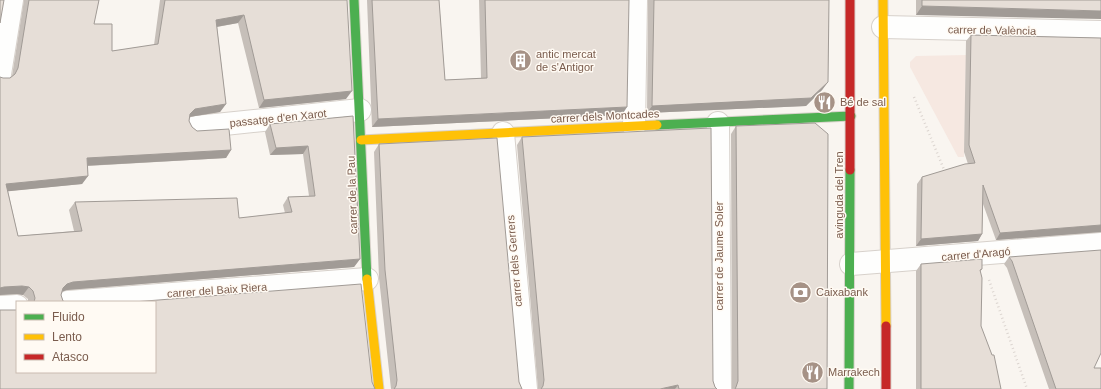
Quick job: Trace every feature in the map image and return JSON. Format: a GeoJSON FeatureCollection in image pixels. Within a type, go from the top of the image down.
{"type":"FeatureCollection","features":[{"type":"Feature","properties":{"kind":"street"},"geometry":{"type":"LineString","coordinates":[[0,74],[12,0]]}},
{"type":"Feature","properties":{"kind":"street","name":"carrer de la Pau"},"geometry":{"type":"LineString","coordinates":[[354,0],[362,140],[367,278],[379,389]]}},
{"type":"Feature","properties":{"kind":"street"},"geometry":{"type":"LineString","coordinates":[[634,127],[636,0]]}},
{"type":"Feature","properties":{"kind":"street","name":"avinguda del Tren"},"geometry":{"type":"LineString","coordinates":[[850,0],[850,389]]}},
{"type":"Feature","properties":{"kind":"street"},"geometry":{"type":"LineString","coordinates":[[883,0],[886,389]]}},
{"type":"Feature","properties":{"kind":"street","name":"carrer de València"},"geometry":{"type":"LineString","coordinates":[[883,27],[1101,32]]}},
{"type":"Feature","properties":{"kind":"street","name":"passatge d'en Xarot"},"geometry":{"type":"LineString","coordinates":[[196,127],[360,110]]}},
{"type":"Feature","properties":{"kind":"street","name":"carrer dels Montcades"},"geometry":{"type":"LineString","coordinates":[[362,140],[851,116]]}},
{"type":"Feature","properties":{"kind":"street","name":"carrer de Jaume Soler"},"geometry":{"type":"LineString","coordinates":[[718,123],[720,389]]}},
{"type":"Feature","properties":{"kind":"street","name":"carrer dels Gerrers"},"geometry":{"type":"LineString","coordinates":[[503,133],[526,389]]}},
{"type":"Feature","properties":{"kind":"street","name":"carrer d'Aragó"},"geometry":{"type":"LineString","coordinates":[[851,264],[1101,244]]}},
{"type":"Feature","properties":{"kind":"street","name":"carrer del Baix Riera"},"geometry":{"type":"LineString","coordinates":[[80,301],[367,278]]}},
{"type":"Feature","properties":{"kind":"street"},"geometry":{"type":"LineString","coordinates":[[0,307],[16,306]]}},
{"type":"Feature","properties":{"kind":"shaded area"},"geometry":{"type":"Polygon","coordinates":[[[966,55],[964,157],[958,157],[910,67],[910,62],[916,56],[966,55]]]}},
{"type":"Feature","properties":{"kind":"building"},"geometry":{"type":"Polygon","coordinates":[[[0,0],[4,0],[0,23],[0,0]]]}},
{"type":"Feature","properties":{"kind":"building"},"geometry":{"type":"Polygon","coordinates":[[[29,0],[99,0],[94,24],[112,24],[112,51],[158,44],[165,0],[347,0],[352,91],[264,100],[244,15],[216,20],[226,104],[195,109],[190,114],[189,121],[192,127],[197,131],[229,129],[231,150],[87,158],[88,176],[6,184],[18,236],[82,231],[75,202],[237,198],[239,218],[292,212],[288,197],[315,196],[308,146],[276,148],[270,124],[353,116],[360,259],[73,282],[67,284],[63,288],[61,295],[63,301],[34,301],[33,291],[29,287],[22,286],[0,288],[0,77],[10,78],[15,74],[18,68],[29,0]]]}},
{"type":"Feature","properties":{"kind":"building"},"geometry":{"type":"Polygon","coordinates":[[[372,0],[439,0],[445,80],[487,78],[485,0],[629,0],[627,107],[378,119],[372,0]]]}},
{"type":"Feature","properties":{"kind":"building"},"geometry":{"type":"Polygon","coordinates":[[[654,0],[829,0],[828,82],[811,98],[652,106],[654,0]]]}},
{"type":"Feature","properties":{"kind":"building"},"geometry":{"type":"Polygon","coordinates":[[[922,0],[1101,0],[1101,11],[922,6],[922,0]]]}},
{"type":"Feature","properties":{"kind":"building"},"geometry":{"type":"Polygon","coordinates":[[[971,35],[1101,38],[1101,225],[1000,233],[983,185],[982,234],[921,239],[922,177],[965,164],[975,163],[969,145],[971,35]]]}},
{"type":"Feature","properties":{"kind":"building"},"geometry":{"type":"Polygon","coordinates":[[[815,123],[828,134],[827,389],[735,389],[738,381],[736,126],[815,123]]]}},
{"type":"Feature","properties":{"kind":"building"},"geometry":{"type":"Polygon","coordinates":[[[711,128],[713,381],[717,389],[679,389],[678,385],[660,389],[541,389],[544,380],[522,137],[711,128]]]}},
{"type":"Feature","properties":{"kind":"building"},"geometry":{"type":"Polygon","coordinates":[[[497,138],[519,382],[522,389],[394,389],[397,380],[385,270],[379,144],[497,138]]]}},
{"type":"Feature","properties":{"kind":"building"},"geometry":{"type":"Polygon","coordinates":[[[1101,250],[1101,353],[1094,368],[1101,368],[1101,389],[1056,389],[1012,261],[1009,257],[1101,250]]]}},
{"type":"Feature","properties":{"kind":"building"},"geometry":{"type":"Polygon","coordinates":[[[982,259],[982,269],[980,270],[982,278],[981,326],[992,355],[994,355],[1001,389],[921,389],[921,264],[982,259]]]}},
{"type":"Feature","properties":{"kind":"building"},"geometry":{"type":"Polygon","coordinates":[[[361,284],[372,382],[375,389],[0,389],[0,310],[16,310],[16,373],[156,373],[156,301],[146,301],[361,284]]]}},
{"type":"Feature","properties":{"kind":"traffic: fast"},"geometry":{"type":"LineString","coordinates":[[354,0],[367,279]]}},
{"type":"Feature","properties":{"kind":"traffic: fast"},"geometry":{"type":"LineString","coordinates":[[657,125],[851,116]]}},
{"type":"Feature","properties":{"kind":"traffic: fast"},"geometry":{"type":"LineString","coordinates":[[849,389],[850,170]]}},
{"type":"Feature","properties":{"kind":"traffic: slow"},"geometry":{"type":"LineString","coordinates":[[883,0],[886,326]]}},
{"type":"Feature","properties":{"kind":"traffic: slow"},"geometry":{"type":"LineString","coordinates":[[361,140],[657,125]]}},
{"type":"Feature","properties":{"kind":"traffic: slow"},"geometry":{"type":"LineString","coordinates":[[367,279],[379,389]]}},
{"type":"Feature","properties":{"kind":"traffic: jam"},"geometry":{"type":"LineString","coordinates":[[850,0],[850,170]]}},
{"type":"Feature","properties":{"kind":"traffic: jam"},"geometry":{"type":"LineString","coordinates":[[886,326],[886,389]]}},
{"type":"Feature","properties":{"kind":"place","name":"antic mercat de s'Antigor"},"geometry":{"type":"Point","coordinates":[521,60]}},
{"type":"Feature","properties":{"kind":"place","name":"Bé de sal"},"geometry":{"type":"Point","coordinates":[825,102]}},
{"type":"Feature","properties":{"kind":"place","name":"Caixabank"},"geometry":{"type":"Point","coordinates":[801,292]}},
{"type":"Feature","properties":{"kind":"place","name":"Marrakech"},"geometry":{"type":"Point","coordinates":[813,372]}}]}
